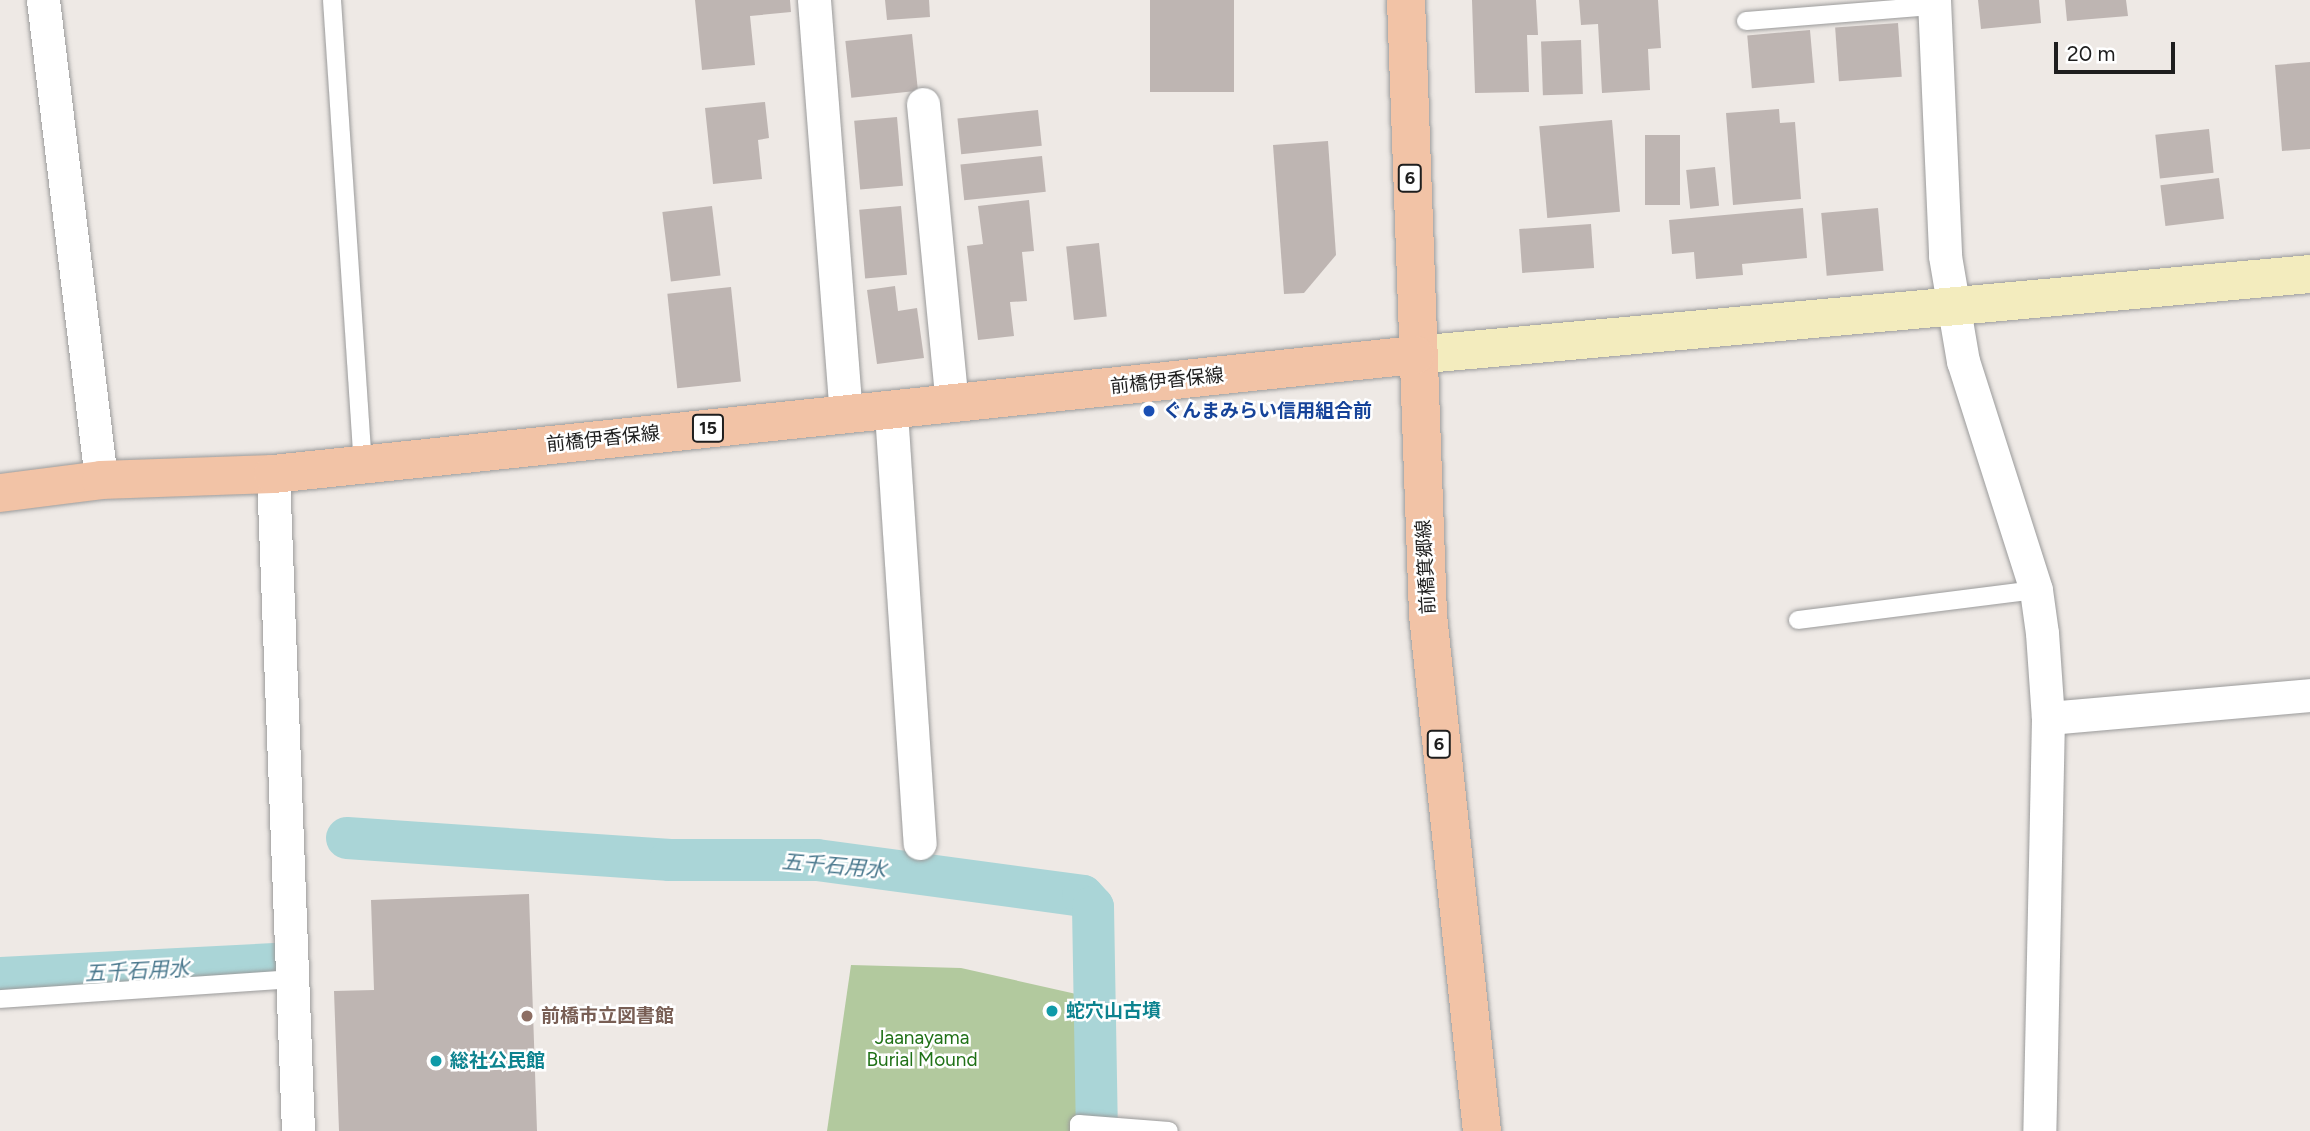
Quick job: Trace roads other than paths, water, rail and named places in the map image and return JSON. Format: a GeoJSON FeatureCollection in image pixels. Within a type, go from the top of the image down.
{"type":"FeatureCollection","features":[{"type":"Feature","properties":{"kind":"main road","name":"前橋箕郷線"},"geometry":{"type":"LineString","coordinates":[[1406,0],[1415,355],[1439,745],[1482,1131]]}},
{"type":"Feature","properties":{"kind":"main road","name":"前橋伊香保線"},"geometry":{"type":"LineString","coordinates":[[0,493],[101,480],[273,474],[891,412],[1415,355]]}},
{"type":"Feature","properties":{"kind":"street"},"geometry":{"type":"LineString","coordinates":[[43,0],[101,480]]}},
{"type":"Feature","properties":{"kind":"street"},"geometry":{"type":"LineString","coordinates":[[814,0],[846,416]]}},
{"type":"Feature","properties":{"kind":"street"},"geometry":{"type":"LineString","coordinates":[[1934,3],[1945,256],[1964,361],[2036,590],[2048,718],[2039,1131]]}},
{"type":"Feature","properties":{"kind":"street"},"geometry":{"type":"LineString","coordinates":[[923,104],[952,405]]}},
{"type":"Feature","properties":{"kind":"street"},"geometry":{"type":"LineString","coordinates":[[1415,355],[2310,274]]}},
{"type":"Feature","properties":{"kind":"street"},"geometry":{"type":"LineString","coordinates":[[891,412],[920,843]]}},
{"type":"Feature","properties":{"kind":"street"},"geometry":{"type":"LineString","coordinates":[[273,474],[298,1131]]}},
{"type":"Feature","properties":{"kind":"street"},"geometry":{"type":"LineString","coordinates":[[2048,718],[2310,695]]}},
{"type":"Feature","properties":{"kind":"lane"},"geometry":{"type":"LineString","coordinates":[[332,0],[363,463]]}},
{"type":"Feature","properties":{"kind":"lane"},"geometry":{"type":"LineString","coordinates":[[1746,20],[1934,3]]}},
{"type":"Feature","properties":{"kind":"lane"},"geometry":{"type":"LineString","coordinates":[[1798,620],[2036,590]]}},
{"type":"Feature","properties":{"kind":"lane"},"geometry":{"type":"LineString","coordinates":[[0,999],[292,979]]}},
{"type":"Feature","properties":{"kind":"lane"},"geometry":{"type":"LineString","coordinates":[[1079,1131],[1079,1124],[1169,1131]]}},
{"type":"Feature","properties":{"kind":"waterway","name":"五千石用水"},"geometry":{"type":"LineString","coordinates":[[347,838],[670,860],[817,860],[1083,896],[1093,907],[1097,1131]]}},
{"type":"Feature","properties":{"kind":"waterway","name":"五千石用水"},"geometry":{"type":"LineString","coordinates":[[0,978],[275,964]]}},
{"type":"Feature","properties":{"kind":"place","name":"ぐんまみらい信用組合前"},"geometry":{"type":"Point","coordinates":[1149,411]}},
{"type":"Feature","properties":{"kind":"place","name":"蛇穴山古墳"},"geometry":{"type":"Point","coordinates":[1052,1011]}},
{"type":"Feature","properties":{"kind":"place","name":"前橋市立図書館"},"geometry":{"type":"Point","coordinates":[527,1016]}},
{"type":"Feature","properties":{"kind":"place","name":"総社公民館"},"geometry":{"type":"Point","coordinates":[436,1061]}},
{"type":"Feature","properties":{"kind":"park label","name":"Jaanayama Burial Mound"},"geometry":{"type":"Point","coordinates":[922,1049]}}]}
